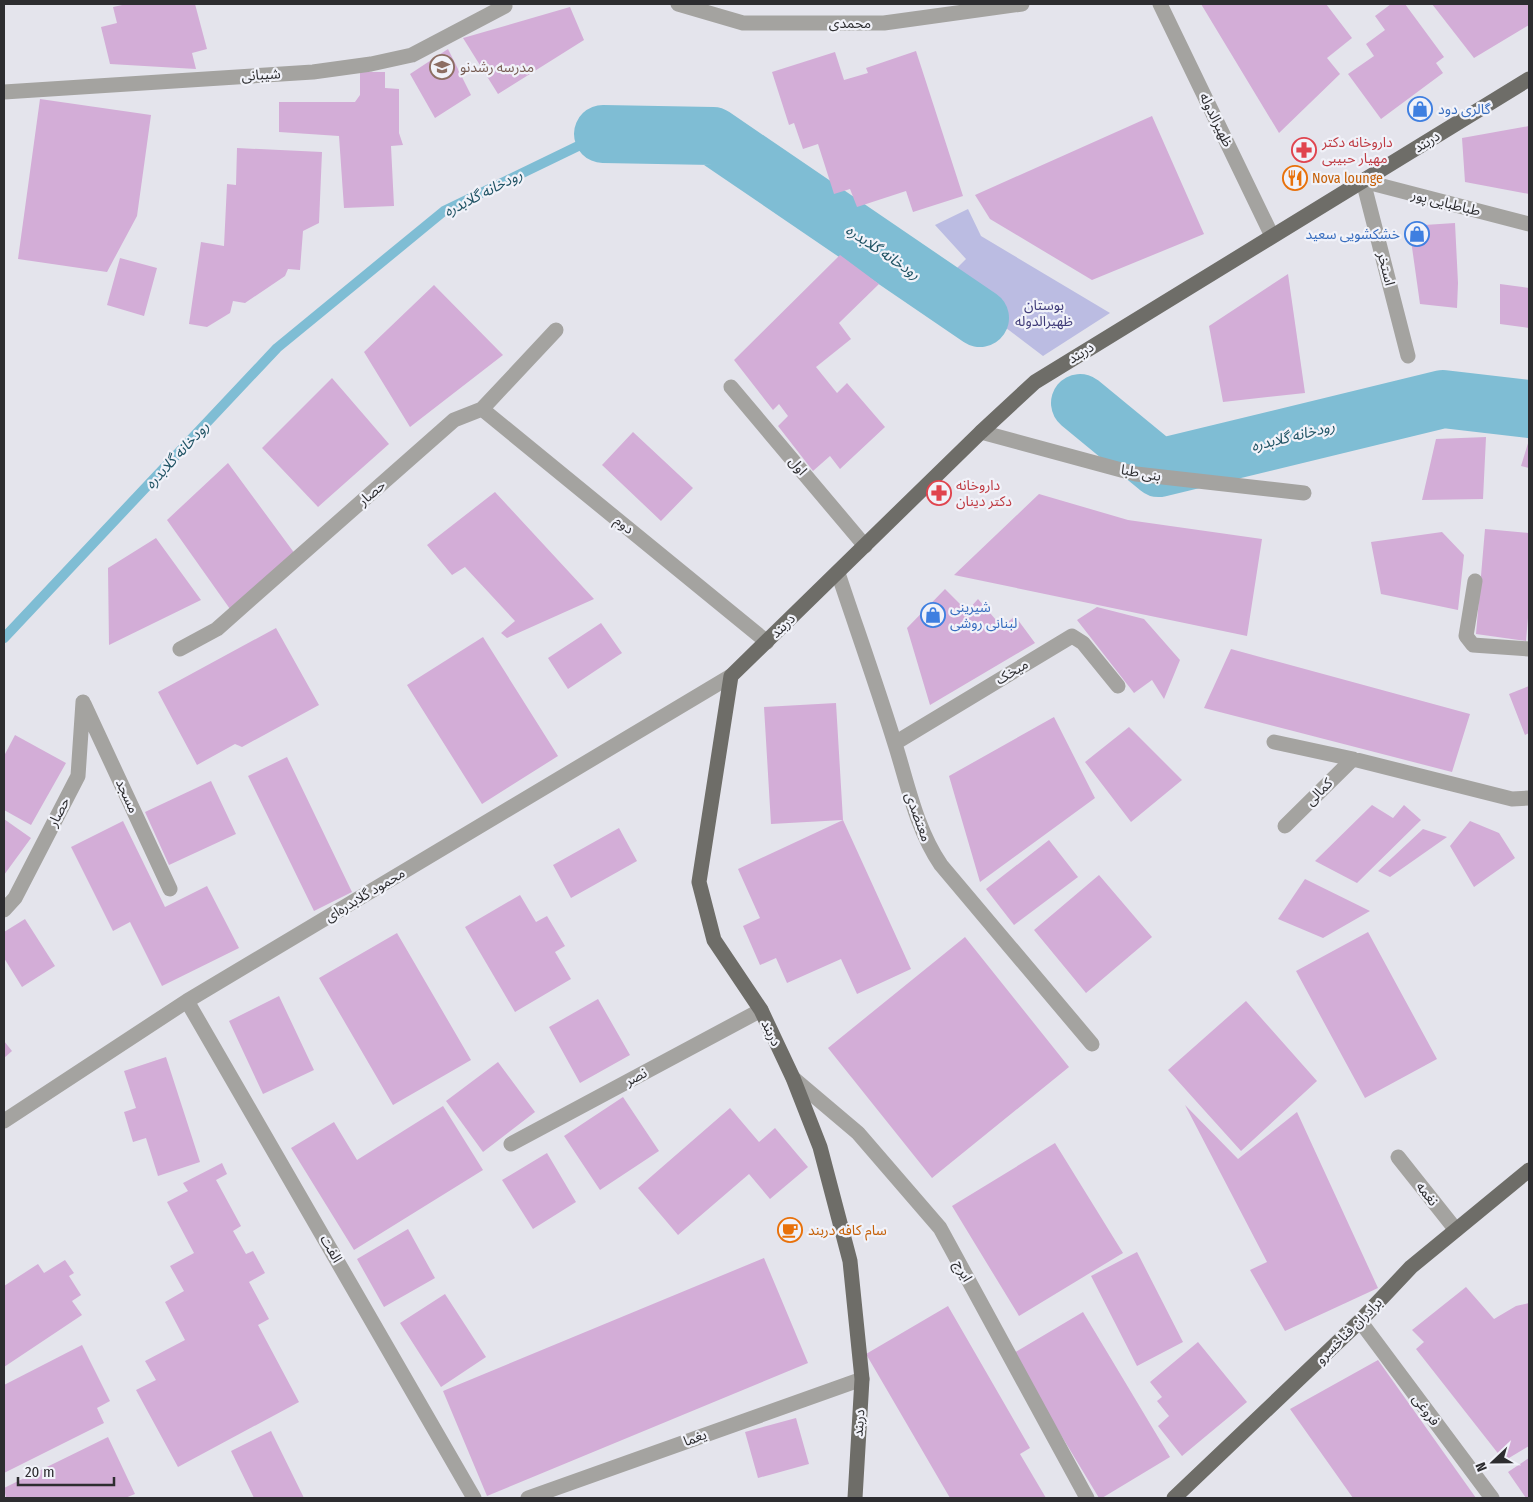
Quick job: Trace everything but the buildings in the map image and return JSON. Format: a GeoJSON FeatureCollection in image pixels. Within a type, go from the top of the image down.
{"type":"FeatureCollection","features":[{"type":"Feature","properties":{"kind":"main road","name":"دربند"},"geometry":{"type":"LineString","coordinates":[[854,1498],[862,1378],[850,1261],[820,1147],[793,1078],[761,1010],[714,940],[699,882],[731,676],[981,432],[1035,382],[1529,79]]}},
{"type":"Feature","properties":{"kind":"main road","name":"برادران فناخسرو"},"geometry":{"type":"LineString","coordinates":[[1174,1498],[1360,1321],[1412,1267],[1529,1170]]}},
{"type":"Feature","properties":{"kind":"street","name":"محمدی"},"geometry":{"type":"LineString","coordinates":[[678,4],[743,23],[884,23],[1022,4]]}},
{"type":"Feature","properties":{"kind":"street","name":"ظهیرالدوله"},"geometry":{"type":"LineString","coordinates":[[1160,4],[1272,236]]}},
{"type":"Feature","properties":{"kind":"street","name":"شیبانی"},"geometry":{"type":"LineString","coordinates":[[4,92],[313,72],[371,64],[412,54],[507,5]]}},
{"type":"Feature","properties":{"kind":"street","name":"طباطبایی پور"},"geometry":{"type":"LineString","coordinates":[[1363,181],[1529,224]]}},
{"type":"Feature","properties":{"kind":"street","name":"استخر"},"geometry":{"type":"LineString","coordinates":[[1363,181],[1408,356]]}},
{"type":"Feature","properties":{"kind":"street","name":"حصار"},"geometry":{"type":"LineString","coordinates":[[180,649],[218,629],[454,420],[482,409],[556,330]]}},
{"type":"Feature","properties":{"kind":"street","name":"اول"},"geometry":{"type":"LineString","coordinates":[[731,386],[865,546]]}},
{"type":"Feature","properties":{"kind":"street","name":"دوم"},"geometry":{"type":"LineString","coordinates":[[482,409],[767,642]]}},
{"type":"Feature","properties":{"kind":"street","name":"بنی طبا"},"geometry":{"type":"LineString","coordinates":[[981,432],[1136,474],[1304,493]]}},
{"type":"Feature","properties":{"kind":"street","name":"معتضدی"},"geometry":{"type":"LineString","coordinates":[[838,573],[895,743],[919,826],[929,848],[941,865],[1092,1044]]}},
{"type":"Feature","properties":{"kind":"street"},"geometry":{"type":"LineString","coordinates":[[1475,581],[1466,636],[1468,642],[1473,645],[1529,650]]}},
{"type":"Feature","properties":{"kind":"street","name":"میخک"},"geometry":{"type":"LineString","coordinates":[[895,743],[1072,636],[1083,643],[1118,686]]}},
{"type":"Feature","properties":{"kind":"street","name":"محمود گلابدره‌ای"},"geometry":{"type":"LineString","coordinates":[[4,1122],[187,1001],[731,676]]}},
{"type":"Feature","properties":{"kind":"street","name":"حصار"},"geometry":{"type":"LineString","coordinates":[[4,910],[15,898],[78,776],[83,702]]}},
{"type":"Feature","properties":{"kind":"street","name":"مسجد"},"geometry":{"type":"LineString","coordinates":[[83,702],[170,889]]}},
{"type":"Feature","properties":{"kind":"street"},"geometry":{"type":"LineString","coordinates":[[1274,742],[1353,759],[1512,799],[1529,798]]}},
{"type":"Feature","properties":{"kind":"street","name":"کمالی"},"geometry":{"type":"LineString","coordinates":[[1285,826],[1353,759]]}},
{"type":"Feature","properties":{"kind":"street","name":"الفت"},"geometry":{"type":"LineString","coordinates":[[187,1001],[474,1498]]}},
{"type":"Feature","properties":{"kind":"street","name":"نصر"},"geometry":{"type":"LineString","coordinates":[[511,1144],[761,1010]]}},
{"type":"Feature","properties":{"kind":"street","name":"ایرج"},"geometry":{"type":"LineString","coordinates":[[793,1078],[858,1133],[940,1228],[1087,1498]]}},
{"type":"Feature","properties":{"kind":"street","name":"نغمه"},"geometry":{"type":"LineString","coordinates":[[1398,1157],[1456,1230]]}},
{"type":"Feature","properties":{"kind":"street","name":"فروغی"},"geometry":{"type":"LineString","coordinates":[[1360,1321],[1492,1498]]}},
{"type":"Feature","properties":{"kind":"street","name":"یغما"},"geometry":{"type":"LineString","coordinates":[[528,1498],[862,1378]]}},
{"type":"Feature","properties":{"kind":"green space","name":"بوستان ظهیرالدوله"},"geometry":{"type":"Polygon","coordinates":[[[968,209],[981,236],[1110,313],[1043,356],[944,281],[966,259],[935,225],[968,209]]]}},
{"type":"Feature","properties":{"kind":"waterway","name":"رودخانه گلابدره"},"geometry":{"type":"LineString","coordinates":[[4,638],[277,348],[444,211],[603,134]]}},
{"type":"Feature","properties":{"kind":"waterway","name":"رودخانه گلابدره"},"geometry":{"type":"LineString","coordinates":[[603,134],[713,136],[980,318]]}},
{"type":"Feature","properties":{"kind":"waterway","name":"رودخانه گلابدره"},"geometry":{"type":"LineString","coordinates":[[1080,403],[1159,468],[1443,399],[1529,409]]}},
{"type":"Feature","properties":{"kind":"place","name":"مدرسه رشدنو"},"geometry":{"type":"Point","coordinates":[442,67]}},
{"type":"Feature","properties":{"kind":"place","name":"گالری دود"},"geometry":{"type":"Point","coordinates":[1420,109]}},
{"type":"Feature","properties":{"kind":"place","name":"داروخانه دکتر مهیار حبیبی"},"geometry":{"type":"Point","coordinates":[1304,150]}},
{"type":"Feature","properties":{"kind":"place","name":"Nova lounge"},"geometry":{"type":"Point","coordinates":[1295,178]}},
{"type":"Feature","properties":{"kind":"place","name":"خشکشویی سعید"},"geometry":{"type":"Point","coordinates":[1417,234]}},
{"type":"Feature","properties":{"kind":"place","name":"داروخانه دکتر دینان"},"geometry":{"type":"Point","coordinates":[939,493]}},
{"type":"Feature","properties":{"kind":"place","name":"شیرینی لبنانی روشی"},"geometry":{"type":"Point","coordinates":[933,615]}},
{"type":"Feature","properties":{"kind":"place","name":"سام کافه دربند"},"geometry":{"type":"Point","coordinates":[790,1230]}}]}
